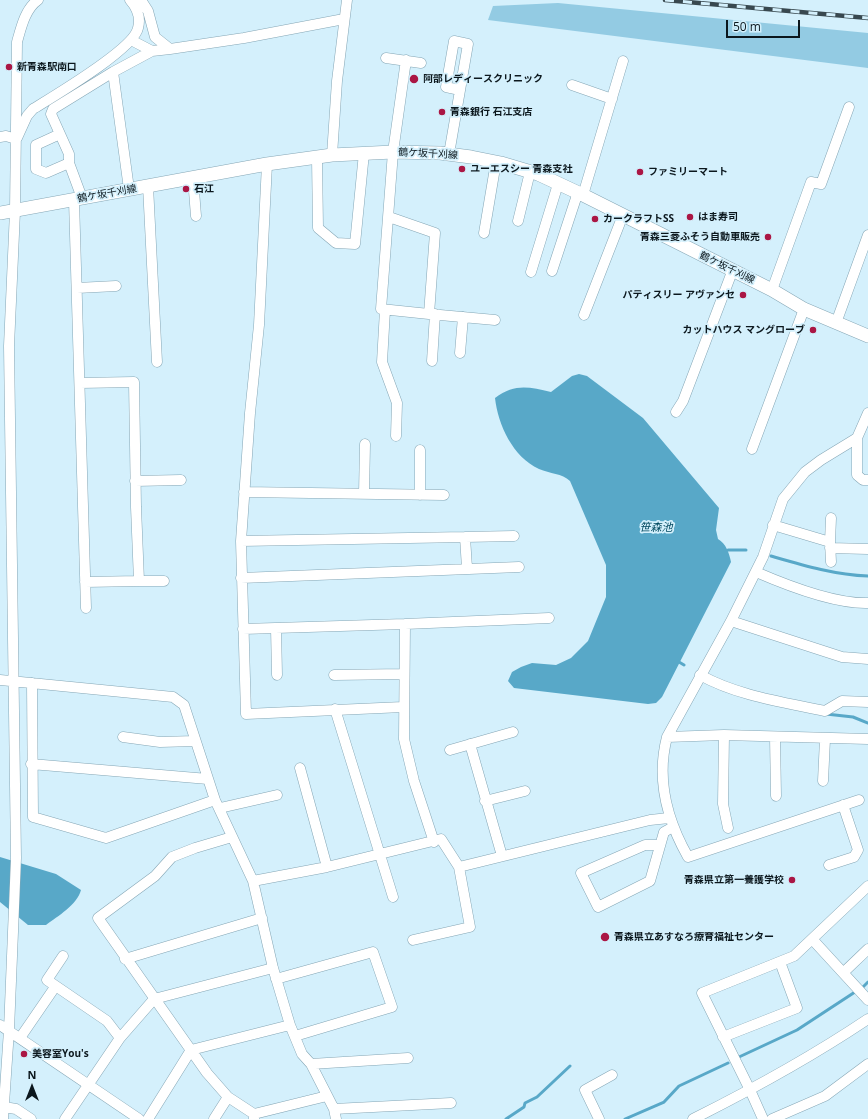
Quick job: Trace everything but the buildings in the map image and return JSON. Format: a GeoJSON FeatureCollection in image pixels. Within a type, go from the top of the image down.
{"type":"FeatureCollection","features":[{"type":"Feature","properties":{"kind":"main road","name":"鶴ケ坂千刈線"},"geometry":{"type":"LineString","coordinates":[[0,213],[267,164],[364,153],[393,152],[449,154],[496,162],[530,172],[558,184],[623,215],[732,272],[772,290],[804,310],[868,336]]}},
{"type":"Feature","properties":{"kind":"street"},"geometry":{"type":"LineString","coordinates":[[2,1119],[4,1107],[4,1027],[14,929],[16,858],[9,346],[15,211],[17,42],[22,23],[28,11],[38,0]]}},
{"type":"Feature","properties":{"kind":"street"},"geometry":{"type":"LineString","coordinates":[[16,139],[27,116],[33,109],[109,59],[131,40],[138,29],[139,17],[136,8],[130,0]]}},
{"type":"Feature","properties":{"kind":"street"},"geometry":{"type":"LineString","coordinates":[[141,0],[148,11],[155,37],[170,49]]}},
{"type":"Feature","properties":{"kind":"street"},"geometry":{"type":"LineString","coordinates":[[332,156],[347,0]]}},
{"type":"Feature","properties":{"kind":"street"},"geometry":{"type":"LineString","coordinates":[[86,608],[77,288],[78,199],[69,163],[70,154],[51,114],[53,109],[113,72],[152,51],[244,38],[344,19]]}},
{"type":"Feature","properties":{"kind":"street"},"geometry":{"type":"LineString","coordinates":[[131,40],[152,51]]}},
{"type":"Feature","properties":{"kind":"street"},"geometry":{"type":"LineString","coordinates":[[386,58],[421,63]]}},
{"type":"Feature","properties":{"kind":"street"},"geometry":{"type":"LineString","coordinates":[[406,60],[393,152],[381,310],[495,320]]}},
{"type":"Feature","properties":{"kind":"street"},"geometry":{"type":"LineString","coordinates":[[552,271],[580,194],[612,99],[623,61]]}},
{"type":"Feature","properties":{"kind":"street"},"geometry":{"type":"LineString","coordinates":[[113,72],[129,190]]}},
{"type":"Feature","properties":{"kind":"street"},"geometry":{"type":"LineString","coordinates":[[572,85],[612,99]]}},
{"type":"Feature","properties":{"kind":"street"},"geometry":{"type":"LineString","coordinates":[[449,154],[460,90]]}},
{"type":"Feature","properties":{"kind":"street"},"geometry":{"type":"LineString","coordinates":[[772,290],[811,182],[821,184],[849,107]]}},
{"type":"Feature","properties":{"kind":"street"},"geometry":{"type":"LineString","coordinates":[[60,134],[36,145],[36,169],[46,173],[69,163]]}},
{"type":"Feature","properties":{"kind":"street"},"geometry":{"type":"LineString","coordinates":[[0,137],[6,136],[16,139]]}},
{"type":"Feature","properties":{"kind":"street"},"geometry":{"type":"LineString","coordinates":[[317,158],[318,228],[336,243],[355,244],[364,153]]}},
{"type":"Feature","properties":{"kind":"street"},"geometry":{"type":"LineString","coordinates":[[484,233],[496,162]]}},
{"type":"Feature","properties":{"kind":"street"},"geometry":{"type":"LineString","coordinates":[[267,164],[259,325],[241,541],[246,714],[403,707]]}},
{"type":"Feature","properties":{"kind":"street"},"geometry":{"type":"LineString","coordinates":[[518,221],[530,172]]}},
{"type":"Feature","properties":{"kind":"street"},"geometry":{"type":"LineString","coordinates":[[194,178],[196,216]]}},
{"type":"Feature","properties":{"kind":"street"},"geometry":{"type":"LineString","coordinates":[[531,272],[558,184]]}},
{"type":"Feature","properties":{"kind":"street"},"geometry":{"type":"LineString","coordinates":[[148,186],[157,362]]}},
{"type":"Feature","properties":{"kind":"street"},"geometry":{"type":"LineString","coordinates":[[584,315],[623,215]]}},
{"type":"Feature","properties":{"kind":"street"},"geometry":{"type":"LineString","coordinates":[[389,217],[435,233],[432,362]]}},
{"type":"Feature","properties":{"kind":"street"},"geometry":{"type":"LineString","coordinates":[[836,323],[868,235]]}},
{"type":"Feature","properties":{"kind":"street"},"geometry":{"type":"LineString","coordinates":[[676,412],[683,401],[732,272]]}},
{"type":"Feature","properties":{"kind":"street"},"geometry":{"type":"LineString","coordinates":[[77,288],[116,286]]}},
{"type":"Feature","properties":{"kind":"street"},"geometry":{"type":"LineString","coordinates":[[385,310],[382,362],[397,403],[396,436]]}},
{"type":"Feature","properties":{"kind":"street"},"geometry":{"type":"LineString","coordinates":[[752,449],[804,310]]}},
{"type":"Feature","properties":{"kind":"street"},"geometry":{"type":"LineString","coordinates":[[460,353],[463,317]]}},
{"type":"Feature","properties":{"kind":"street"},"geometry":{"type":"LineString","coordinates":[[80,383],[134,382],[135,481],[139,581]]}},
{"type":"Feature","properties":{"kind":"street"},"geometry":{"type":"LineString","coordinates":[[868,413],[857,438],[857,475],[864,480],[868,480]]}},
{"type":"Feature","properties":{"kind":"street"},"geometry":{"type":"LineString","coordinates":[[857,438],[804,472],[783,499],[763,557],[756,572],[667,738],[662,756],[662,776],[671,822],[688,857],[859,800]]}},
{"type":"Feature","properties":{"kind":"street"},"geometry":{"type":"LineString","coordinates":[[364,494],[365,444]]}},
{"type":"Feature","properties":{"kind":"street"},"geometry":{"type":"LineString","coordinates":[[420,450],[420,494]]}},
{"type":"Feature","properties":{"kind":"street"},"geometry":{"type":"LineString","coordinates":[[135,481],[181,480]]}},
{"type":"Feature","properties":{"kind":"street"},"geometry":{"type":"LineString","coordinates":[[244,492],[444,495]]}},
{"type":"Feature","properties":{"kind":"street"},"geometry":{"type":"LineString","coordinates":[[831,518],[831,562]]}},
{"type":"Feature","properties":{"kind":"street"},"geometry":{"type":"LineString","coordinates":[[773,525],[830,545],[868,549]]}},
{"type":"Feature","properties":{"kind":"street"},"geometry":{"type":"LineString","coordinates":[[241,541],[514,536]]}},
{"type":"Feature","properties":{"kind":"street"},"geometry":{"type":"LineString","coordinates":[[465,537],[467,568]]}},
{"type":"Feature","properties":{"kind":"street"},"geometry":{"type":"LineString","coordinates":[[241,578],[518,567]]}},
{"type":"Feature","properties":{"kind":"street"},"geometry":{"type":"LineString","coordinates":[[756,572],[818,594],[860,603],[868,603]]}},
{"type":"Feature","properties":{"kind":"street"},"geometry":{"type":"LineString","coordinates":[[85,582],[164,581]]}},
{"type":"Feature","properties":{"kind":"street"},"geometry":{"type":"LineString","coordinates":[[243,628],[405,624],[549,618]]}},
{"type":"Feature","properties":{"kind":"street"},"geometry":{"type":"LineString","coordinates":[[731,621],[842,657],[868,659]]}},
{"type":"Feature","properties":{"kind":"street"},"geometry":{"type":"LineString","coordinates":[[405,624],[403,707],[404,739],[414,781],[434,842]]}},
{"type":"Feature","properties":{"kind":"street"},"geometry":{"type":"LineString","coordinates":[[276,628],[277,675]]}},
{"type":"Feature","properties":{"kind":"street"},"geometry":{"type":"LineString","coordinates":[[334,675],[404,674]]}},
{"type":"Feature","properties":{"kind":"street"},"geometry":{"type":"LineString","coordinates":[[700,675],[716,683],[742,692],[825,711],[842,701],[868,702]]}},
{"type":"Feature","properties":{"kind":"street"},"geometry":{"type":"LineString","coordinates":[[0,680],[173,697],[184,705],[217,804],[253,881],[276,980],[290,1025],[302,1054],[311,1064],[335,1114],[451,1104]]}},
{"type":"Feature","properties":{"kind":"street"},"geometry":{"type":"LineString","coordinates":[[32,683],[31,764],[33,817],[106,838],[217,804],[277,795]]}},
{"type":"Feature","properties":{"kind":"street"},"geometry":{"type":"LineString","coordinates":[[335,709],[393,897]]}},
{"type":"Feature","properties":{"kind":"street"},"geometry":{"type":"LineString","coordinates":[[450,750],[513,732]]}},
{"type":"Feature","properties":{"kind":"street"},"geometry":{"type":"LineString","coordinates":[[667,738],[724,734],[825,739],[868,739]]}},
{"type":"Feature","properties":{"kind":"street"},"geometry":{"type":"LineString","coordinates":[[724,734],[723,804],[728,828]]}},
{"type":"Feature","properties":{"kind":"street"},"geometry":{"type":"LineString","coordinates":[[123,737],[160,742],[195,741]]}},
{"type":"Feature","properties":{"kind":"street"},"geometry":{"type":"LineString","coordinates":[[775,737],[776,796]]}},
{"type":"Feature","properties":{"kind":"street"},"geometry":{"type":"LineString","coordinates":[[823,781],[825,739]]}},
{"type":"Feature","properties":{"kind":"street"},"geometry":{"type":"LineString","coordinates":[[470,744],[485,801],[502,856]]}},
{"type":"Feature","properties":{"kind":"street"},"geometry":{"type":"LineString","coordinates":[[31,764],[208,779]]}},
{"type":"Feature","properties":{"kind":"street"},"geometry":{"type":"LineString","coordinates":[[300,768],[327,867]]}},
{"type":"Feature","properties":{"kind":"street"},"geometry":{"type":"LineString","coordinates":[[485,801],[524,791]]}},
{"type":"Feature","properties":{"kind":"street"},"geometry":{"type":"LineString","coordinates":[[829,865],[854,857],[858,850],[843,805]]}},
{"type":"Feature","properties":{"kind":"street"},"geometry":{"type":"LineString","coordinates":[[459,867],[650,820],[671,822]]}},
{"type":"Feature","properties":{"kind":"street"},"geometry":{"type":"LineString","coordinates":[[660,845],[645,845],[582,873],[598,907],[650,881],[664,832],[671,822]]}},
{"type":"Feature","properties":{"kind":"street"},"geometry":{"type":"LineString","coordinates":[[232,837],[172,857],[156,876],[98,918],[207,1073],[228,1097],[254,1116],[327,1096]]}},
{"type":"Feature","properties":{"kind":"street"},"geometry":{"type":"LineString","coordinates":[[253,881],[381,855],[441,839],[459,867],[470,928],[413,940]]}},
{"type":"Feature","properties":{"kind":"street"},"geometry":{"type":"LineString","coordinates":[[763,1119],[702,993],[746,974],[794,956],[868,886]]}},
{"type":"Feature","properties":{"kind":"street"},"geometry":{"type":"LineString","coordinates":[[125,958],[262,918]]}},
{"type":"Feature","properties":{"kind":"street"},"geometry":{"type":"LineString","coordinates":[[812,939],[844,972],[868,1000]]}},
{"type":"Feature","properties":{"kind":"street"},"geometry":{"type":"LineString","coordinates":[[844,972],[868,949]]}},
{"type":"Feature","properties":{"kind":"street"},"geometry":{"type":"LineString","coordinates":[[276,980],[373,952],[392,1007],[295,1036]]}},
{"type":"Feature","properties":{"kind":"street"},"geometry":{"type":"LineString","coordinates":[[63,956],[47,980],[55,987],[107,1021],[120,1038]]}},
{"type":"Feature","properties":{"kind":"street"},"geometry":{"type":"LineString","coordinates":[[723,1037],[796,1008],[780,962]]}},
{"type":"Feature","properties":{"kind":"street"},"geometry":{"type":"LineString","coordinates":[[65,1119],[120,1038],[154,999],[273,968]]}},
{"type":"Feature","properties":{"kind":"street"},"geometry":{"type":"LineString","coordinates":[[20,1038],[55,987]]}},
{"type":"Feature","properties":{"kind":"street"},"geometry":{"type":"LineString","coordinates":[[692,1119],[750,1090],[826,1047],[868,1019]]}},
{"type":"Feature","properties":{"kind":"street"},"geometry":{"type":"LineString","coordinates":[[148,1119],[191,1050],[290,1025]]}},
{"type":"Feature","properties":{"kind":"street"},"geometry":{"type":"LineString","coordinates":[[4,1027],[90,1084],[139,1119]]}},
{"type":"Feature","properties":{"kind":"street"},"geometry":{"type":"LineString","coordinates":[[311,1064],[408,1058]]}},
{"type":"Feature","properties":{"kind":"street"},"geometry":{"type":"LineString","coordinates":[[772,1119],[825,1096],[868,1064]]}},
{"type":"Feature","properties":{"kind":"street"},"geometry":{"type":"LineString","coordinates":[[598,1119],[585,1090],[612,1075]]}},
{"type":"Feature","properties":{"kind":"street"},"geometry":{"type":"LineString","coordinates":[[214,1119],[228,1097]]}},
{"type":"Feature","properties":{"kind":"street"},"geometry":{"type":"LineString","coordinates":[[4,1107],[16,1109],[31,1119]]}},
{"type":"Feature","properties":{"kind":"shaded area"},"geometry":{"type":"Polygon","coordinates":[[[558,3],[868,33],[868,68],[488,20],[493,6],[558,3]]]}},
{"type":"Feature","properties":{"kind":"water","name":"笹森池"},"geometry":{"type":"Polygon","coordinates":[[[579,374],[587,376],[643,418],[719,508],[716,530],[718,539],[727,549],[731,562],[662,697],[656,703],[648,704],[514,688],[508,681],[512,672],[521,667],[532,663],[556,665],[571,658],[588,641],[606,597],[606,565],[570,481],[563,476],[539,469],[522,457],[514,448],[503,429],[499,419],[495,398],[502,393],[516,388],[529,388],[551,392],[572,376],[579,374]]]}},
{"type":"Feature","properties":{"kind":"water"},"geometry":{"type":"Polygon","coordinates":[[[0,857],[56,874],[81,890],[76,901],[46,925],[28,925],[0,902],[0,857]]]}},
{"type":"Feature","properties":{"kind":"waterway"},"geometry":{"type":"LineString","coordinates":[[728,550],[746,550]]}},
{"type":"Feature","properties":{"kind":"waterway"},"geometry":{"type":"LineString","coordinates":[[771,556],[831,572],[868,576]]}},
{"type":"Feature","properties":{"kind":"waterway"},"geometry":{"type":"LineString","coordinates":[[679,662],[684,665]]}},
{"type":"Feature","properties":{"kind":"waterway"},"geometry":{"type":"LineString","coordinates":[[826,714],[853,717],[868,723]]}},
{"type":"Feature","properties":{"kind":"waterway"},"geometry":{"type":"LineString","coordinates":[[863,987],[868,982]]}},
{"type":"Feature","properties":{"kind":"waterway"},"geometry":{"type":"LineString","coordinates":[[739,1057],[797,1030],[855,992]]}},
{"type":"Feature","properties":{"kind":"waterway"},"geometry":{"type":"LineString","coordinates":[[625,1119],[664,1102],[679,1086],[728,1063]]}},
{"type":"Feature","properties":{"kind":"waterway"},"geometry":{"type":"LineString","coordinates":[[506,1119],[524,1107],[525,1103],[537,1097],[570,1066]]}},
{"type":"Feature","properties":{"kind":"railway"},"geometry":{"type":"LineString","coordinates":[[665,0],[868,18]]}},
{"type":"Feature","properties":{"kind":"place","name":"新青森駅南口"},"geometry":{"type":"Point","coordinates":[9,67]}},
{"type":"Feature","properties":{"kind":"place","name":"阿部レディースクリニック"},"geometry":{"type":"Point","coordinates":[414,79]}},
{"type":"Feature","properties":{"kind":"place","name":"青森銀行 石江支店"},"geometry":{"type":"Point","coordinates":[442,112]}},
{"type":"Feature","properties":{"kind":"place","name":"ユーエスシー 青森支社"},"geometry":{"type":"Point","coordinates":[462,169]}},
{"type":"Feature","properties":{"kind":"place","name":"ファミリーマート"},"geometry":{"type":"Point","coordinates":[640,172]}},
{"type":"Feature","properties":{"kind":"place","name":"石江"},"geometry":{"type":"Point","coordinates":[186,189]}},
{"type":"Feature","properties":{"kind":"place","name":"はま寿司"},"geometry":{"type":"Point","coordinates":[690,217]}},
{"type":"Feature","properties":{"kind":"place","name":"カークラフトSS"},"geometry":{"type":"Point","coordinates":[595,219]}},
{"type":"Feature","properties":{"kind":"place","name":"青森三菱ふそう自動車販売"},"geometry":{"type":"Point","coordinates":[768,237]}},
{"type":"Feature","properties":{"kind":"place","name":"パティスリー アヴァンセ"},"geometry":{"type":"Point","coordinates":[743,295]}},
{"type":"Feature","properties":{"kind":"place","name":"カットハウス マングローブ"},"geometry":{"type":"Point","coordinates":[813,330]}},
{"type":"Feature","properties":{"kind":"place","name":"青森県立第一養護学校"},"geometry":{"type":"Point","coordinates":[792,880]}},
{"type":"Feature","properties":{"kind":"place","name":"青森県立あすなろ療育福祉センター"},"geometry":{"type":"Point","coordinates":[605,937]}},
{"type":"Feature","properties":{"kind":"place","name":"美容室You's"},"geometry":{"type":"Point","coordinates":[24,1054]}}]}
